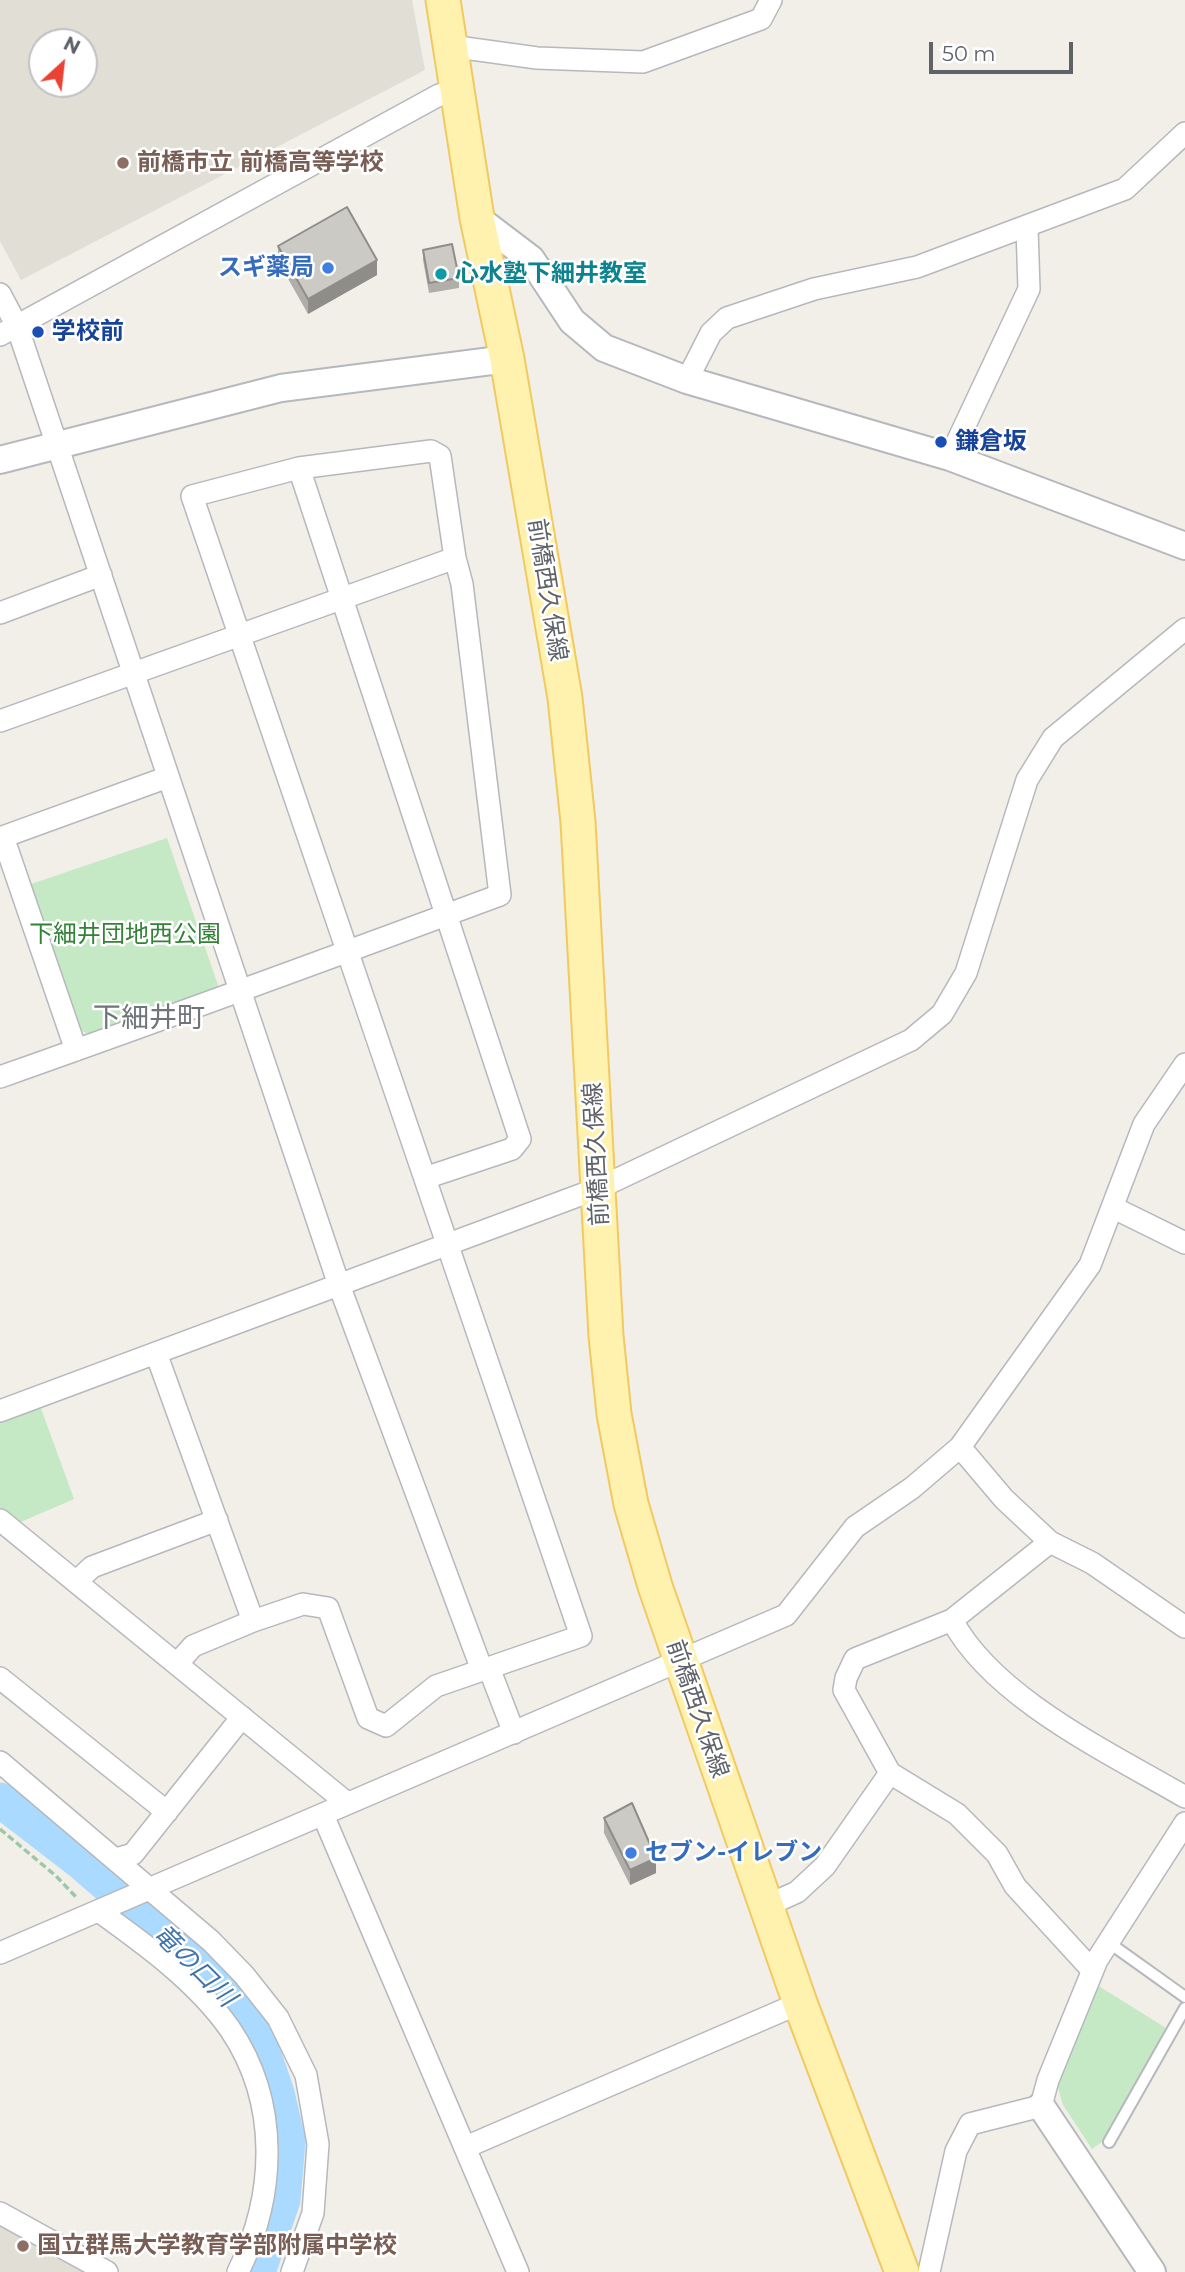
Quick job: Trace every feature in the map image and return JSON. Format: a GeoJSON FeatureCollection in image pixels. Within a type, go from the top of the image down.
{"type":"FeatureCollection","features":[{"type":"Feature","properties":{"kind":"main road","name":"前橋西久保線"},"geometry":{"type":"LineString","coordinates":[[443,0],[477,218],[507,359],[565,698],[578,822],[606,1336],[614,1414],[631,1504],[680,1662],[800,2003],[902,2272]]}},
{"type":"Feature","properties":{"kind":"street"},"geometry":{"type":"LineString","coordinates":[[450,46],[537,58],[643,62],[761,19],[771,0]]}},
{"type":"Feature","properties":{"kind":"street"},"geometry":{"type":"LineString","coordinates":[[9,330],[439,95],[459,89]]}},
{"type":"Feature","properties":{"kind":"street"},"geometry":{"type":"LineString","coordinates":[[687,380],[711,333],[727,318],[814,289],[918,267],[1125,189],[1185,133]]}},
{"type":"Feature","properties":{"kind":"street"},"geometry":{"type":"LineString","coordinates":[[477,218],[531,259],[572,321],[604,348],[687,380],[950,457],[1185,546]]}},
{"type":"Feature","properties":{"kind":"street"},"geometry":{"type":"LineString","coordinates":[[950,457],[1029,289],[1027,228]]}},
{"type":"Feature","properties":{"kind":"street"},"geometry":{"type":"LineString","coordinates":[[0,294],[9,330],[58,445],[339,1285],[485,1669],[514,1732]]}},
{"type":"Feature","properties":{"kind":"street"},"geometry":{"type":"LineString","coordinates":[[0,460],[281,388],[507,359]]}},
{"type":"Feature","properties":{"kind":"street"},"geometry":{"type":"LineString","coordinates":[[0,1077],[240,992],[348,951],[500,895],[462,584],[455,558],[440,456],[431,451],[299,468],[192,496],[348,951],[581,1636],[436,1686],[386,1726],[368,1718],[327,1608],[303,1604],[253,1621],[192,1646],[177,1664]]}},
{"type":"Feature","properties":{"kind":"street"},"geometry":{"type":"LineString","coordinates":[[299,468],[520,1139],[512,1149],[425,1178]]}},
{"type":"Feature","properties":{"kind":"street"},"geometry":{"type":"LineString","coordinates":[[0,721],[455,558]]}},
{"type":"Feature","properties":{"kind":"street"},"geometry":{"type":"LineString","coordinates":[[0,613],[101,575]]}},
{"type":"Feature","properties":{"kind":"street"},"geometry":{"type":"LineString","coordinates":[[0,1411],[599,1188],[911,1040],[942,1014],[966,972],[1035,766],[1053,738],[1185,629]]}},
{"type":"Feature","properties":{"kind":"street"},"geometry":{"type":"LineString","coordinates":[[76,1050],[1,838],[168,777]]}},
{"type":"Feature","properties":{"kind":"street"},"geometry":{"type":"LineString","coordinates":[[0,1953],[150,1891],[347,1803],[786,1615],[855,1527],[912,1488],[960,1447],[1090,1265],[1144,1124],[1185,1064]]}},
{"type":"Feature","properties":{"kind":"street"},"geometry":{"type":"LineString","coordinates":[[1114,1208],[1185,1243]]}},
{"type":"Feature","properties":{"kind":"street"},"geometry":{"type":"LineString","coordinates":[[156,1353],[253,1621]]}},
{"type":"Feature","properties":{"kind":"street"},"geometry":{"type":"LineString","coordinates":[[960,1447],[1004,1499],[1049,1542],[1092,1563],[1185,1627]]}},
{"type":"Feature","properties":{"kind":"street"},"geometry":{"type":"LineString","coordinates":[[0,1520],[347,1803]]}},
{"type":"Feature","properties":{"kind":"street"},"geometry":{"type":"LineString","coordinates":[[76,1582],[92,1567],[216,1520]]}},
{"type":"Feature","properties":{"kind":"street"},"geometry":{"type":"LineString","coordinates":[[1049,1542],[952,1619],[855,1659],[846,1678],[844,1690],[890,1773],[957,1814],[997,1854],[1015,1886],[1093,1970]]}},
{"type":"Feature","properties":{"kind":"street"},"geometry":{"type":"LineString","coordinates":[[952,1619],[961,1637],[1030,1706],[1185,1797]]}},
{"type":"Feature","properties":{"kind":"street"},"geometry":{"type":"LineString","coordinates":[[0,1678],[167,1812]]}},
{"type":"Feature","properties":{"kind":"street"},"geometry":{"type":"LineString","coordinates":[[117,1859],[133,1854],[242,1717]]}},
{"type":"Feature","properties":{"kind":"street"},"geometry":{"type":"LineString","coordinates":[[0,1762],[117,1859],[244,1975],[278,2018],[306,2075],[318,2144],[313,2213],[292,2272]]}},
{"type":"Feature","properties":{"kind":"street"},"geometry":{"type":"LineString","coordinates":[[766,1906],[797,1892],[825,1866],[890,1773]]}},
{"type":"Feature","properties":{"kind":"street"},"geometry":{"type":"LineString","coordinates":[[323,1815],[518,2272]]}},
{"type":"Feature","properties":{"kind":"street"},"geometry":{"type":"LineString","coordinates":[[1152,2272],[1041,2106],[1048,2080],[1093,1970],[1108,1942],[1185,1823]]}},
{"type":"Feature","properties":{"kind":"street"},"geometry":{"type":"LineString","coordinates":[[104,1910],[184,1979],[230,2030],[245,2057],[264,2113],[268,2178],[253,2242],[238,2272]]}},
{"type":"Feature","properties":{"kind":"street"},"geometry":{"type":"LineString","coordinates":[[466,2147],[800,2003]]}},
{"type":"Feature","properties":{"kind":"street"},"geometry":{"type":"LineString","coordinates":[[929,2272],[956,2151],[970,2124],[1041,2106]]}},
{"type":"Feature","properties":{"kind":"street"},"geometry":{"type":"LineString","coordinates":[[0,2213],[107,2272]]}},
{"type":"Feature","properties":{"kind":"lane"},"geometry":{"type":"LineString","coordinates":[[1108,1942],[1185,1997]]}},
{"type":"Feature","properties":{"kind":"lane"},"geometry":{"type":"LineString","coordinates":[[1110,2142],[1185,2008]]}},
{"type":"Feature","properties":{"kind":"path"},"geometry":{"type":"LineString","coordinates":[[0,1829],[56,1876],[79,1900],[104,1910]]}},
{"type":"Feature","properties":{"kind":"shaded area","name":"前橋市立 前橋高等学校"},"geometry":{"type":"Polygon","coordinates":[[[0,0],[412,0],[425,70],[21,280],[0,241],[0,0]]]}},
{"type":"Feature","properties":{"kind":"shaded area","name":"国立群馬大学教育学部附属中学校"},"geometry":{"type":"Polygon","coordinates":[[[0,2220],[92,2272],[0,2272],[0,2220]]]}},
{"type":"Feature","properties":{"kind":"green space","name":"下細井団地西公園"},"geometry":{"type":"Polygon","coordinates":[[[167,838],[218,985],[215,992],[90,1035],[82,1031],[31,884],[167,838]]]}},
{"type":"Feature","properties":{"kind":"green space"},"geometry":{"type":"Polygon","coordinates":[[[39,1403],[74,1499],[16,1524],[0,1512],[0,1418],[39,1403]]]}},
{"type":"Feature","properties":{"kind":"green space"},"geometry":{"type":"Polygon","coordinates":[[[1097,1985],[1166,2028],[1106,2139],[1092,2149],[1063,2105],[1057,2084],[1097,1985]]]}},
{"type":"Feature","properties":{"kind":"building","name":"スギ薬局"},"geometry":{"type":"Polygon","coordinates":[[[347,207],[377,260],[308,299],[278,246],[347,207]]]}},
{"type":"Feature","properties":{"kind":"building","name":"心水塾下細井教室"},"geometry":{"type":"Polygon","coordinates":[[[452,244],[459,278],[429,283],[423,250],[452,244]]]}},
{"type":"Feature","properties":{"kind":"building","name":"セブン-イレブン"},"geometry":{"type":"Polygon","coordinates":[[[632,1803],[656,1858],[630,1870],[604,1818],[632,1803]]]}},
{"type":"Feature","properties":{"kind":"waterway","name":"竜の口川"},"geometry":{"type":"LineString","coordinates":[[0,1800],[83,1864],[210,1974],[256,2032],[277,2093],[288,2141],[283,2200],[258,2272]]}},
{"type":"Feature","properties":{"kind":"place","name":"前橋市立 前橋高等学校"},"geometry":{"type":"Point","coordinates":[123,163]}},
{"type":"Feature","properties":{"kind":"place","name":"スギ薬局"},"geometry":{"type":"Point","coordinates":[328,268]}},
{"type":"Feature","properties":{"kind":"place","name":"心水塾下細井教室"},"geometry":{"type":"Point","coordinates":[441,274]}},
{"type":"Feature","properties":{"kind":"place","name":"学校前"},"geometry":{"type":"Point","coordinates":[38,332]}},
{"type":"Feature","properties":{"kind":"place","name":"鎌倉坂"},"geometry":{"type":"Point","coordinates":[941,442]}},
{"type":"Feature","properties":{"kind":"place","name":"セブン-イレブン"},"geometry":{"type":"Point","coordinates":[631,1853]}},
{"type":"Feature","properties":{"kind":"place","name":"国立群馬大学教育学部附属中学校"},"geometry":{"type":"Point","coordinates":[23,2246]}},
{"type":"Feature","properties":{"kind":"district","name":"下細井町"},"geometry":{"type":"Point","coordinates":[149,1019]}}]}
